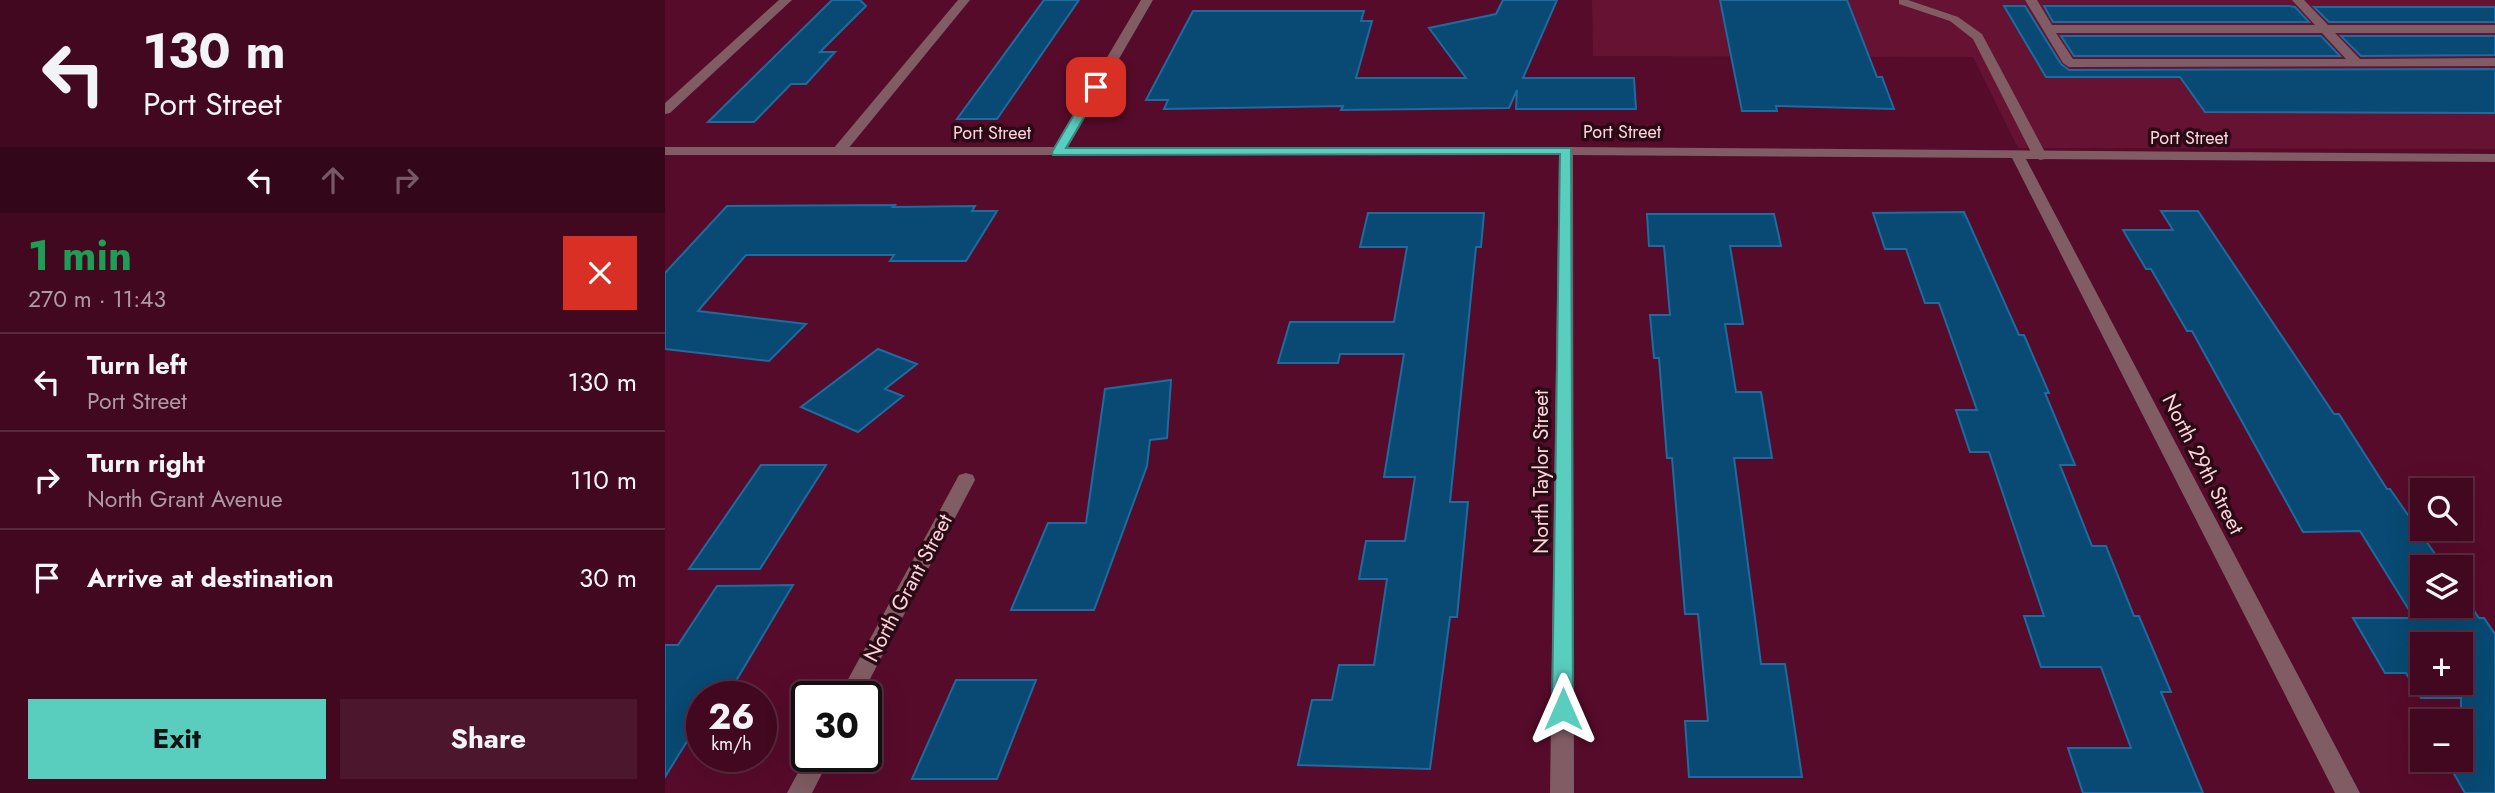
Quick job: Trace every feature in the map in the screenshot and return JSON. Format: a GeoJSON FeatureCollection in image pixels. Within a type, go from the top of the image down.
{"type":"FeatureCollection","features":[{"type":"Feature","properties":{"kind":"street"},"geometry":{"type":"LineString","coordinates":[[665,110],[786,0]]}},
{"type":"Feature","properties":{"kind":"street"},"geometry":{"type":"LineString","coordinates":[[838,152],[964,0]]}},
{"type":"Feature","properties":{"kind":"street"},"geometry":{"type":"LineString","coordinates":[[1058,152],[1147,0]]}},
{"type":"Feature","properties":{"kind":"street"},"geometry":{"type":"LineString","coordinates":[[2031,0],[2069,63],[2495,62]]}},
{"type":"Feature","properties":{"kind":"street"},"geometry":{"type":"LineString","coordinates":[[2298,0],[2356,62]]}},
{"type":"Feature","properties":{"kind":"street"},"geometry":{"type":"LineString","coordinates":[[1903,2],[1954,19],[1978,37],[2040,156]]}},
{"type":"Feature","properties":{"kind":"street"},"geometry":{"type":"LineString","coordinates":[[2049,29],[2495,29]]}},
{"type":"Feature","properties":{"kind":"street","name":"Port Street"},"geometry":{"type":"LineString","coordinates":[[665,151],[1566,151],[2495,159]]}},
{"type":"Feature","properties":{"kind":"street","name":"North Taylor Street"},"geometry":{"type":"LineString","coordinates":[[1562,793],[1566,151]]}},
{"type":"Feature","properties":{"kind":"street","name":"North 29th Street"},"geometry":{"type":"LineString","coordinates":[[2017,155],[2348,793]]}},
{"type":"Feature","properties":{"kind":"street","name":"North Grant Street"},"geometry":{"type":"LineString","coordinates":[[859,681],[966,480]]}},
{"type":"Feature","properties":{"kind":"street"},"geometry":{"type":"LineString","coordinates":[[799,793],[810,772]]}},
{"type":"Feature","properties":{"kind":"shaded area"},"geometry":{"type":"Polygon","coordinates":[[[1592,0],[2495,0],[2495,149],[2018,148],[1973,57],[1593,56],[1592,0]]]}},
{"type":"Feature","properties":{"kind":"building"},"geometry":{"type":"Polygon","coordinates":[[[832,0],[860,0],[866,6],[820,52],[835,52],[806,84],[791,84],[754,122],[708,122],[832,0]]]}},
{"type":"Feature","properties":{"kind":"building"},"geometry":{"type":"Polygon","coordinates":[[[1044,0],[1079,0],[997,119],[957,119],[1044,0]]]}},
{"type":"Feature","properties":{"kind":"building"},"geometry":{"type":"Polygon","coordinates":[[[1503,0],[1557,0],[1523,78],[1634,78],[1636,109],[1516,109],[1517,90],[1509,108],[1341,110],[1343,106],[1164,109],[1168,100],[1146,100],[1193,11],[1364,11],[1361,21],[1372,21],[1356,78],[1466,78],[1429,28],[1496,14],[1503,0]]]}},
{"type":"Feature","properties":{"kind":"building"},"geometry":{"type":"Polygon","coordinates":[[[1720,0],[1847,0],[1877,77],[1882,77],[1894,109],[1776,106],[1777,111],[1742,111],[1720,0]]]}},
{"type":"Feature","properties":{"kind":"building"},"geometry":{"type":"Polygon","coordinates":[[[2004,6],[2025,6],[2061,64],[2069,70],[2495,69],[2495,113],[2205,112],[2180,77],[2046,77],[2004,6]]]}},
{"type":"Feature","properties":{"kind":"building"},"geometry":{"type":"Polygon","coordinates":[[[2044,6],[2289,6],[2295,7],[2309,22],[2053,22],[2044,6]]]}},
{"type":"Feature","properties":{"kind":"building"},"geometry":{"type":"Polygon","coordinates":[[[2314,7],[2495,7],[2495,22],[2329,22],[2314,7]]]}},
{"type":"Feature","properties":{"kind":"building"},"geometry":{"type":"Polygon","coordinates":[[[2061,36],[2321,36],[2340,56],[2074,56],[2061,36]]]}},
{"type":"Feature","properties":{"kind":"building"},"geometry":{"type":"Polygon","coordinates":[[[2341,36],[2495,36],[2495,55],[2361,56],[2341,36]]]}},
{"type":"Feature","properties":{"kind":"building"},"geometry":{"type":"Polygon","coordinates":[[[895,205],[893,207],[975,206],[972,211],[997,211],[966,261],[890,261],[894,255],[746,255],[698,311],[806,324],[769,361],[665,349],[665,273],[727,206],[895,205]]]}},
{"type":"Feature","properties":{"kind":"building"},"geometry":{"type":"Polygon","coordinates":[[[2161,211],[2198,211],[2334,414],[2339,414],[2387,489],[2390,489],[2410,518],[2410,541],[2426,541],[2436,555],[2410,555],[2410,612],[2360,531],[2303,532],[2192,331],[2187,331],[2151,269],[2146,269],[2123,230],[2173,230],[2161,211]]]}},
{"type":"Feature","properties":{"kind":"building"},"geometry":{"type":"Polygon","coordinates":[[[1964,212],[2019,335],[2024,335],[2049,393],[2045,393],[2075,465],[2060,465],[2092,546],[2106,546],[2134,616],[2139,616],[2171,692],[2161,692],[2203,793],[2083,793],[2068,748],[2131,748],[2101,667],[2041,667],[2024,616],[2044,616],[1989,452],[1970,452],[1956,410],[1977,410],[1939,303],[1925,303],[1906,249],[1885,249],[1873,213],[1964,212]]]}},
{"type":"Feature","properties":{"kind":"building"},"geometry":{"type":"Polygon","coordinates":[[[1368,213],[1484,213],[1481,247],[1476,247],[1450,502],[1468,502],[1457,617],[1450,617],[1430,769],[1298,765],[1312,700],[1332,700],[1339,665],[1374,665],[1387,579],[1359,579],[1366,541],[1405,541],[1415,477],[1384,477],[1404,354],[1340,354],[1338,363],[1278,363],[1290,322],[1394,322],[1407,247],[1360,247],[1368,213]]]}},
{"type":"Feature","properties":{"kind":"building"},"geometry":{"type":"Polygon","coordinates":[[[1647,214],[1774,214],[1781,246],[1730,246],[1743,324],[1725,324],[1736,392],[1761,392],[1772,458],[1734,458],[1761,664],[1785,664],[1802,777],[1689,777],[1685,721],[1708,721],[1698,614],[1685,614],[1672,458],[1667,458],[1659,358],[1654,358],[1650,315],[1670,315],[1664,246],[1649,246],[1647,214]]]}},
{"type":"Feature","properties":{"kind":"building"},"geometry":{"type":"Polygon","coordinates":[[[878,349],[917,364],[885,389],[903,396],[858,432],[801,407],[878,349]]]}},
{"type":"Feature","properties":{"kind":"building"},"geometry":{"type":"Polygon","coordinates":[[[1171,380],[1167,438],[1150,440],[1147,466],[1094,610],[1011,610],[1048,523],[1086,523],[1105,389],[1171,380]]]}},
{"type":"Feature","properties":{"kind":"building"},"geometry":{"type":"Polygon","coordinates":[[[761,465],[826,465],[760,569],[689,569],[761,465]]]}},
{"type":"Feature","properties":{"kind":"building"},"geometry":{"type":"Polygon","coordinates":[[[793,585],[736,681],[686,681],[686,743],[665,777],[665,645],[678,645],[717,586],[793,585]]]}},
{"type":"Feature","properties":{"kind":"building"},"geometry":{"type":"Polygon","coordinates":[[[2473,609],[2479,618],[2484,618],[2495,634],[2495,793],[2465,793],[2453,772],[2473,772],[2473,709],[2461,709],[2461,698],[2421,698],[2419,695],[2473,695],[2473,632],[2410,632],[2410,680],[2406,673],[2385,673],[2353,618],[2473,618],[2473,609]]]}},
{"type":"Feature","properties":{"kind":"building"},"geometry":{"type":"Polygon","coordinates":[[[956,680],[1036,680],[997,779],[912,779],[956,680]]]}},
{"type":"Feature","properties":{"kind":"route"},"geometry":{"type":"LineString","coordinates":[[1096,87],[1058,152],[1566,151],[1563,709]]}}]}
